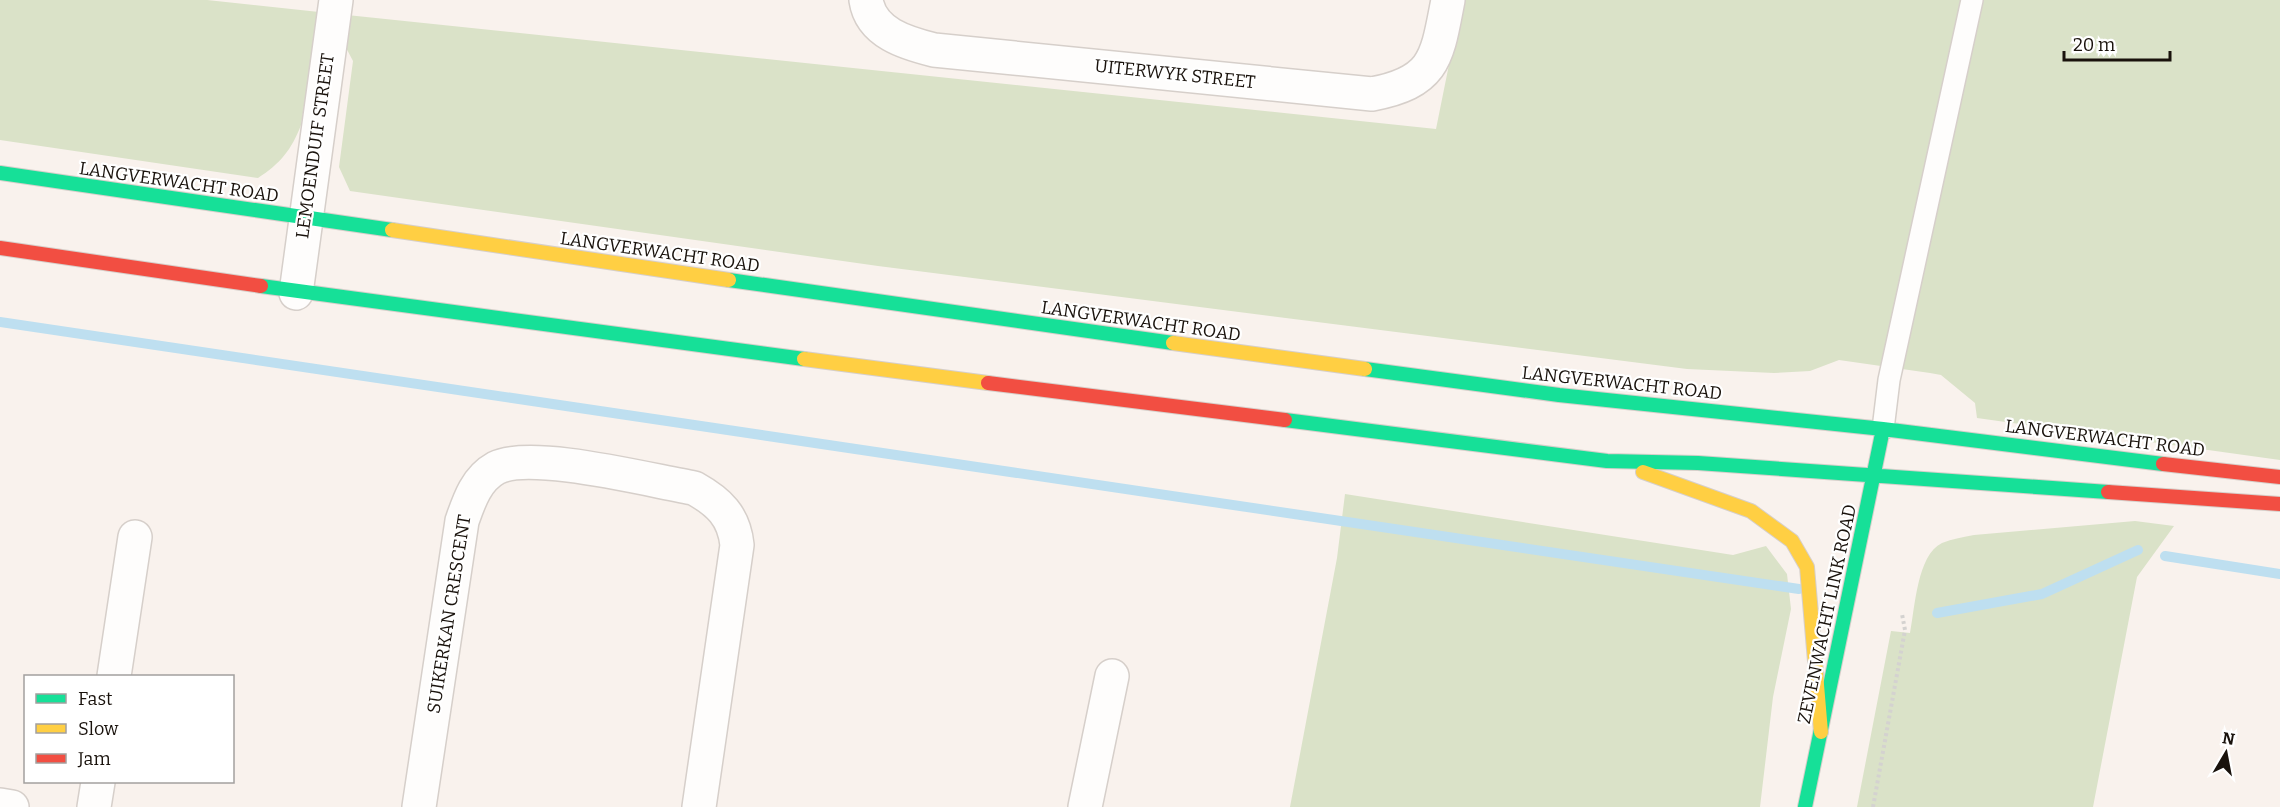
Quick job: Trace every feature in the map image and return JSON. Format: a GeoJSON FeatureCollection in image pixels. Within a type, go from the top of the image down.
{"type":"FeatureCollection","features":[{"type":"Feature","properties":{"kind":"street","name":"LEMOENDUIF STREET"},"geometry":{"type":"LineString","coordinates":[[296,292],[304,218],[336,0]]}},
{"type":"Feature","properties":{"kind":"street","name":"UITERWYK STREET"},"geometry":{"type":"LineString","coordinates":[[866,0],[868,14],[884,30],[902,42],[934,50],[1372,94],[1396,90],[1417,79],[1432,65],[1440,44],[1448,0]]}},
{"type":"Feature","properties":{"kind":"street","name":"LANGVERWACHT ROAD"},"geometry":{"type":"LineString","coordinates":[[0,174],[988,318],[1511,389],[1882,429],[2081,455],[2280,477]]}},
{"type":"Feature","properties":{"kind":"street"},"geometry":{"type":"LineString","coordinates":[[0,248],[296,292],[976,383],[1607,461],[1698,463],[2280,504]]}},
{"type":"Feature","properties":{"kind":"street","name":"ZEVENWACHT LINK ROAD"},"geometry":{"type":"LineString","coordinates":[[1805,807],[1882,429]]}},
{"type":"Feature","properties":{"kind":"street","name":"SUIKERKAN CRESCENT"},"geometry":{"type":"LineString","coordinates":[[419,807],[462,521],[471,494],[483,478],[496,468],[541,461],[694,488],[712,499],[728,514],[735,527],[737,545],[699,807]]}},
{"type":"Feature","properties":{"kind":"street"},"geometry":{"type":"LineString","coordinates":[[1607,461],[1707,492],[1751,511],[1792,541],[1807,567],[1821,732]]}},
{"type":"Feature","properties":{"kind":"street"},"geometry":{"type":"LineString","coordinates":[[114,675],[135,537]]}},
{"type":"Feature","properties":{"kind":"street"},"geometry":{"type":"LineString","coordinates":[[1085,807],[1112,676]]}},
{"type":"Feature","properties":{"kind":"street"},"geometry":{"type":"LineString","coordinates":[[94,807],[98,783]]}},
{"type":"Feature","properties":{"kind":"street"},"geometry":{"type":"LineString","coordinates":[[0,805],[12,807]]}},
{"type":"Feature","properties":{"kind":"lane"},"geometry":{"type":"LineString","coordinates":[[1882,429],[1889,380],[1972,0]]}},
{"type":"Feature","properties":{"kind":"path"},"geometry":{"type":"LineString","coordinates":[[1873,807],[1905,630],[1902,614]]}},
{"type":"Feature","properties":{"kind":"green space"},"geometry":{"type":"Polygon","coordinates":[[[0,0],[207,0],[319,12],[301,125],[289,149],[273,167],[258,178],[0,140],[0,0]]]}},
{"type":"Feature","properties":{"kind":"green space"},"geometry":{"type":"Polygon","coordinates":[[[1462,0],[2280,0],[2280,460],[1977,418],[1975,403],[1941,375],[1930,373],[1839,360],[1810,371],[1774,373],[1687,369],[878,266],[350,191],[339,167],[353,61],[343,42],[347,15],[1436,129],[1462,0]]]}},
{"type":"Feature","properties":{"kind":"green space"},"geometry":{"type":"Polygon","coordinates":[[[1345,494],[1733,555],[1766,546],[1787,574],[1791,609],[1773,697],[1760,807],[1290,807],[1337,558],[1345,494]]]}},
{"type":"Feature","properties":{"kind":"green space"},"geometry":{"type":"Polygon","coordinates":[[[2135,521],[2174,526],[2137,577],[2093,807],[1857,807],[1891,631],[1910,633],[1918,583],[1927,559],[1934,549],[1942,543],[1974,535],[2135,521]]]}},
{"type":"Feature","properties":{"kind":"waterway"},"geometry":{"type":"LineString","coordinates":[[0,322],[1799,589]]}},
{"type":"Feature","properties":{"kind":"waterway"},"geometry":{"type":"LineString","coordinates":[[1937,613],[2042,594],[2138,550]]}},
{"type":"Feature","properties":{"kind":"waterway"},"geometry":{"type":"LineString","coordinates":[[2165,556],[2280,574]]}},
{"type":"Feature","properties":{"kind":"traffic: fast"},"geometry":{"type":"LineString","coordinates":[[0,173],[392,230]]}},
{"type":"Feature","properties":{"kind":"traffic: fast"},"geometry":{"type":"LineString","coordinates":[[729,280],[1173,343]]}},
{"type":"Feature","properties":{"kind":"traffic: fast"},"geometry":{"type":"LineString","coordinates":[[261,286],[804,359]]}},
{"type":"Feature","properties":{"kind":"traffic: fast"},"geometry":{"type":"LineString","coordinates":[[1365,369],[1559,395],[1883,429],[2163,464]]}},
{"type":"Feature","properties":{"kind":"traffic: fast"},"geometry":{"type":"LineString","coordinates":[[1285,420],[1607,461],[1698,463],[2108,492]]}},
{"type":"Feature","properties":{"kind":"traffic: fast"},"geometry":{"type":"LineString","coordinates":[[1805,807],[1883,429]]}},
{"type":"Feature","properties":{"kind":"traffic: slow"},"geometry":{"type":"LineString","coordinates":[[392,230],[729,280]]}},
{"type":"Feature","properties":{"kind":"traffic: slow"},"geometry":{"type":"LineString","coordinates":[[1173,343],[1365,369]]}},
{"type":"Feature","properties":{"kind":"traffic: slow"},"geometry":{"type":"LineString","coordinates":[[804,359],[988,383]]}},
{"type":"Feature","properties":{"kind":"traffic: slow"},"geometry":{"type":"LineString","coordinates":[[1643,472],[1751,511],[1792,541],[1807,567],[1821,732]]}},
{"type":"Feature","properties":{"kind":"traffic: jam"},"geometry":{"type":"LineString","coordinates":[[0,248],[261,286]]}},
{"type":"Feature","properties":{"kind":"traffic: jam"},"geometry":{"type":"LineString","coordinates":[[988,383],[1285,420]]}},
{"type":"Feature","properties":{"kind":"traffic: jam"},"geometry":{"type":"LineString","coordinates":[[2163,464],[2280,477]]}},
{"type":"Feature","properties":{"kind":"traffic: jam"},"geometry":{"type":"LineString","coordinates":[[2108,492],[2280,504]]}}]}
